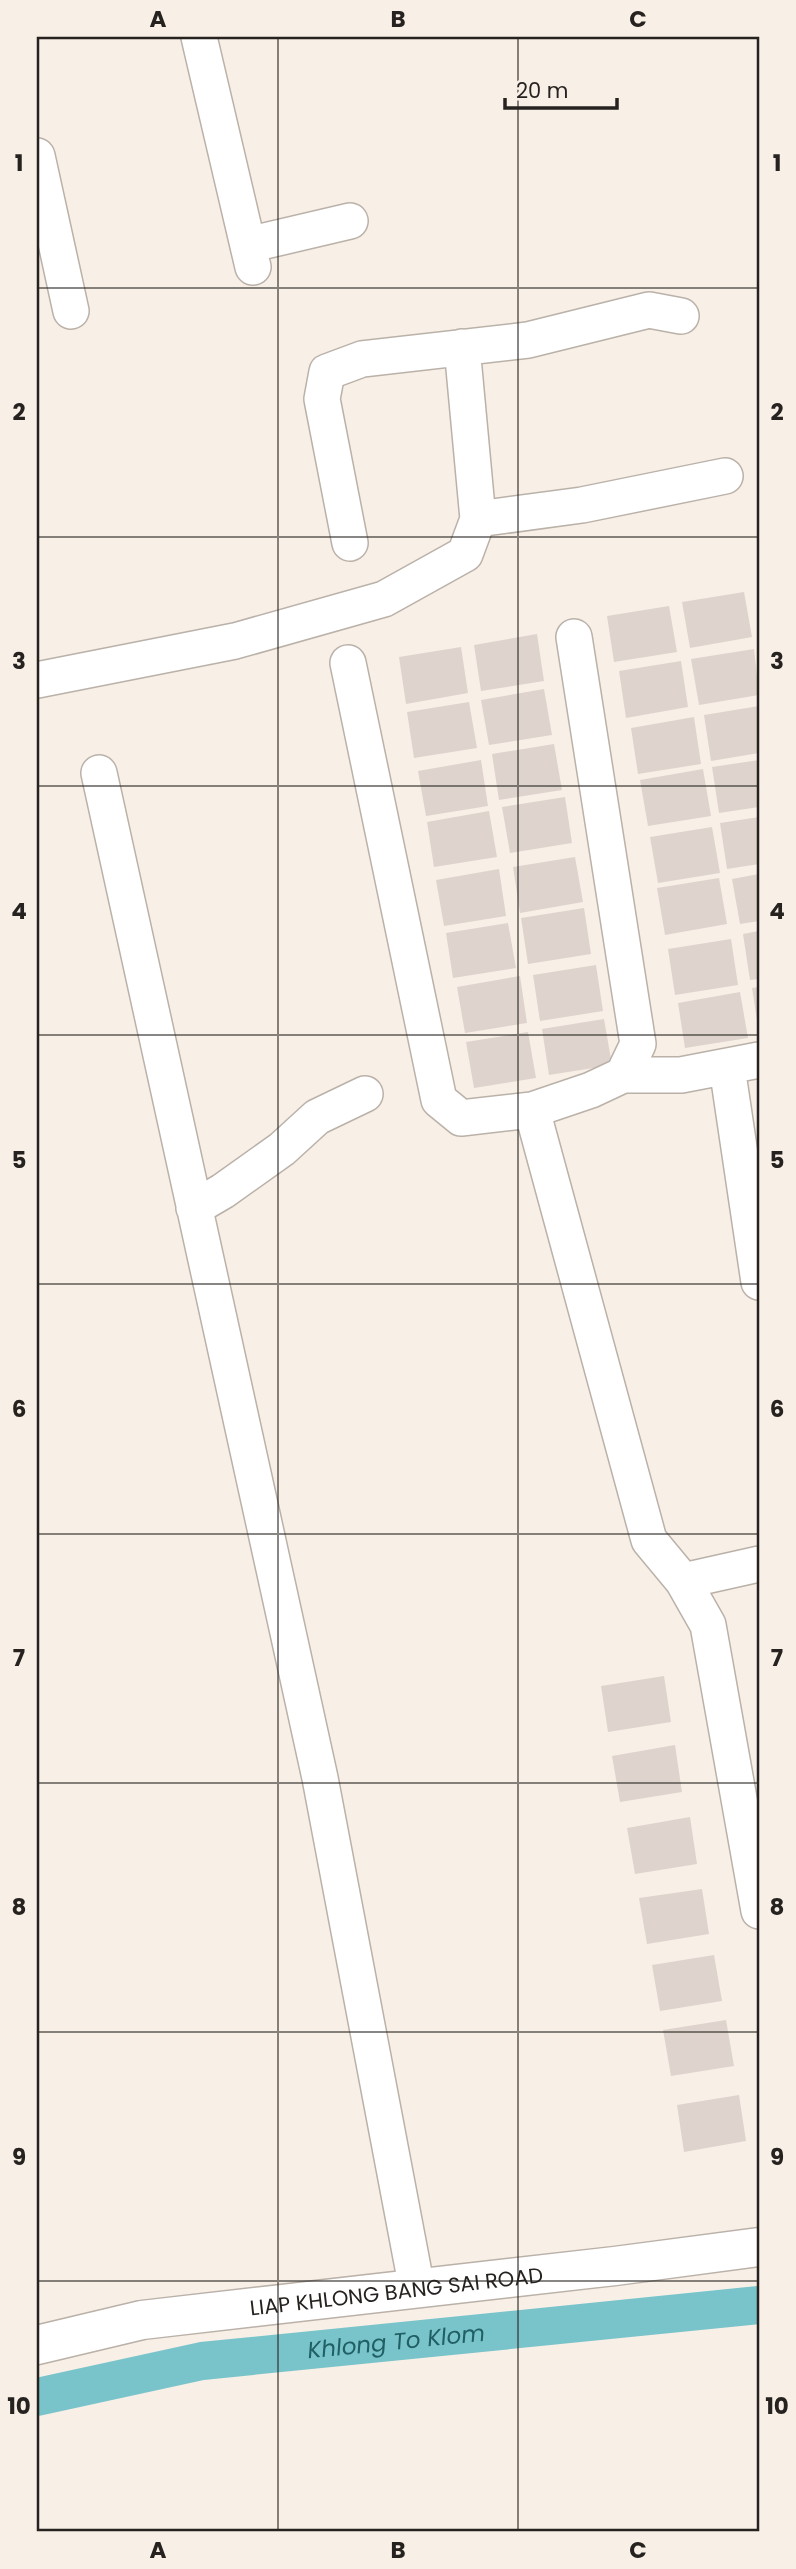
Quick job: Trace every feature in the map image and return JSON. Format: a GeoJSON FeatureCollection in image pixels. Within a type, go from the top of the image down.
{"type":"FeatureCollection","features":[{"type":"Feature","properties":{"kind":"street"},"geometry":{"type":"LineString","coordinates":[[199,37],[250,256],[350,221]]}},
{"type":"Feature","properties":{"kind":"street"},"geometry":{"type":"LineString","coordinates":[[37,156],[71,311]]}},
{"type":"Feature","properties":{"kind":"street"},"geometry":{"type":"LineString","coordinates":[[350,542],[322,399],[327,372],[362,359],[528,340],[649,310],[681,316]]}},
{"type":"Feature","properties":{"kind":"street"},"geometry":{"type":"LineString","coordinates":[[37,680],[235,640],[384,599],[465,554],[478,519],[462,347]]}},
{"type":"Feature","properties":{"kind":"street"},"geometry":{"type":"LineString","coordinates":[[478,519],[582,505],[725,476]]}},
{"type":"Feature","properties":{"kind":"street"},"geometry":{"type":"LineString","coordinates":[[574,638],[638,1044],[622,1075]]}},
{"type":"Feature","properties":{"kind":"street"},"geometry":{"type":"LineString","coordinates":[[348,663],[439,1100],[461,1118],[532,1110],[590,1090],[622,1075],[681,1075],[743,1064],[759,1282]]}},
{"type":"Feature","properties":{"kind":"street"},"geometry":{"type":"LineString","coordinates":[[99,773],[320,1778],[417,2288]]}},
{"type":"Feature","properties":{"kind":"street"},"geometry":{"type":"LineString","coordinates":[[194,1208],[282,1149],[317,1117],[365,1094]]}},
{"type":"Feature","properties":{"kind":"street"},"geometry":{"type":"LineString","coordinates":[[532,1110],[649,1540],[683,1581],[708,1625],[759,1911]]}},
{"type":"Feature","properties":{"kind":"street"},"geometry":{"type":"LineString","coordinates":[[683,1581],[759,1564]]}},
{"type":"Feature","properties":{"kind":"street","name":"LIAP KHLONG BANG SAI ROAD"},"geometry":{"type":"LineString","coordinates":[[37,2345],[142,2320],[759,2248]]}},
{"type":"Feature","properties":{"kind":"building"},"geometry":{"type":"Polygon","coordinates":[[[744,592],[752,637],[690,648],[682,602],[744,592]]]}},
{"type":"Feature","properties":{"kind":"building"},"geometry":{"type":"Polygon","coordinates":[[[669,606],[677,652],[614,662],[607,616],[669,606]]]}},
{"type":"Feature","properties":{"kind":"building"},"geometry":{"type":"Polygon","coordinates":[[[537,634],[544,681],[481,691],[474,645],[537,634]]]}},
{"type":"Feature","properties":{"kind":"building"},"geometry":{"type":"Polygon","coordinates":[[[461,647],[468,693],[406,704],[399,657],[461,647]]]}},
{"type":"Feature","properties":{"kind":"building"},"geometry":{"type":"Polygon","coordinates":[[[754,649],[759,695],[699,705],[691,659],[754,649]]]}},
{"type":"Feature","properties":{"kind":"building"},"geometry":{"type":"Polygon","coordinates":[[[681,661],[688,707],[626,718],[619,671],[681,661]]]}},
{"type":"Feature","properties":{"kind":"building"},"geometry":{"type":"Polygon","coordinates":[[[544,689],[552,735],[489,745],[481,700],[544,689]]]}},
{"type":"Feature","properties":{"kind":"building"},"geometry":{"type":"Polygon","coordinates":[[[469,702],[477,748],[414,758],[407,712],[469,702]]]}},
{"type":"Feature","properties":{"kind":"building"},"geometry":{"type":"Polygon","coordinates":[[[759,706],[759,753],[711,761],[704,715],[759,706]]]}},
{"type":"Feature","properties":{"kind":"building"},"geometry":{"type":"Polygon","coordinates":[[[694,717],[701,764],[638,774],[631,728],[694,717]]]}},
{"type":"Feature","properties":{"kind":"building"},"geometry":{"type":"Polygon","coordinates":[[[554,744],[562,790],[499,800],[492,754],[554,744]]]}},
{"type":"Feature","properties":{"kind":"building"},"geometry":{"type":"Polygon","coordinates":[[[481,760],[488,806],[426,816],[418,771],[481,760]]]}},
{"type":"Feature","properties":{"kind":"building"},"geometry":{"type":"Polygon","coordinates":[[[759,760],[759,807],[719,813],[712,767],[759,760]]]}},
{"type":"Feature","properties":{"kind":"building"},"geometry":{"type":"Polygon","coordinates":[[[703,769],[711,816],[648,826],[640,780],[703,769]]]}},
{"type":"Feature","properties":{"kind":"building"},"geometry":{"type":"Polygon","coordinates":[[[565,797],[572,843],[510,853],[502,807],[565,797]]]}},
{"type":"Feature","properties":{"kind":"building"},"geometry":{"type":"Polygon","coordinates":[[[489,811],[497,857],[434,867],[427,822],[489,811]]]}},
{"type":"Feature","properties":{"kind":"building"},"geometry":{"type":"Polygon","coordinates":[[[759,817],[759,864],[727,869],[720,823],[759,817]]]}},
{"type":"Feature","properties":{"kind":"building"},"geometry":{"type":"Polygon","coordinates":[[[712,827],[720,873],[658,883],[650,837],[712,827]]]}},
{"type":"Feature","properties":{"kind":"building"},"geometry":{"type":"Polygon","coordinates":[[[575,857],[583,902],[520,913],[513,867],[575,857]]]}},
{"type":"Feature","properties":{"kind":"building"},"geometry":{"type":"Polygon","coordinates":[[[499,869],[506,916],[444,926],[436,880],[499,869]]]}},
{"type":"Feature","properties":{"kind":"building"},"geometry":{"type":"Polygon","coordinates":[[[759,874],[759,921],[740,924],[732,879],[759,874]]]}},
{"type":"Feature","properties":{"kind":"building"},"geometry":{"type":"Polygon","coordinates":[[[719,878],[727,924],[665,935],[657,888],[719,878]]]}},
{"type":"Feature","properties":{"kind":"building"},"geometry":{"type":"Polygon","coordinates":[[[584,908],[591,954],[528,964],[521,918],[584,908]]]}},
{"type":"Feature","properties":{"kind":"building"},"geometry":{"type":"Polygon","coordinates":[[[508,923],[516,968],[453,978],[446,933],[508,923]]]}},
{"type":"Feature","properties":{"kind":"building"},"geometry":{"type":"Polygon","coordinates":[[[759,931],[759,979],[750,980],[743,934],[759,931]]]}},
{"type":"Feature","properties":{"kind":"building"},"geometry":{"type":"Polygon","coordinates":[[[731,939],[738,985],[675,995],[668,949],[731,939]]]}},
{"type":"Feature","properties":{"kind":"building"},"geometry":{"type":"Polygon","coordinates":[[[596,965],[603,1011],[540,1021],[533,975],[596,965]]]}},
{"type":"Feature","properties":{"kind":"building"},"geometry":{"type":"Polygon","coordinates":[[[520,976],[527,1023],[465,1033],[457,987],[520,976]]]}},
{"type":"Feature","properties":{"kind":"building"},"geometry":{"type":"Polygon","coordinates":[[[759,987],[759,1026],[758,1027],[752,988],[759,987]]]}},
{"type":"Feature","properties":{"kind":"building"},"geometry":{"type":"Polygon","coordinates":[[[740,992],[748,1038],[685,1048],[678,1003],[740,992]]]}},
{"type":"Feature","properties":{"kind":"building"},"geometry":{"type":"Polygon","coordinates":[[[604,1019],[612,1065],[549,1075],[542,1029],[604,1019]]]}},
{"type":"Feature","properties":{"kind":"building"},"geometry":{"type":"Polygon","coordinates":[[[528,1032],[536,1078],[474,1088],[466,1042],[528,1032]]]}},
{"type":"Feature","properties":{"kind":"building"},"geometry":{"type":"Polygon","coordinates":[[[664,1676],[671,1722],[608,1732],[601,1686],[664,1676]]]}},
{"type":"Feature","properties":{"kind":"building"},"geometry":{"type":"Polygon","coordinates":[[[675,1745],[682,1792],[620,1802],[612,1756],[675,1745]]]}},
{"type":"Feature","properties":{"kind":"building"},"geometry":{"type":"Polygon","coordinates":[[[690,1817],[697,1864],[635,1874],[627,1828],[690,1817]]]}},
{"type":"Feature","properties":{"kind":"building"},"geometry":{"type":"Polygon","coordinates":[[[702,1889],[709,1934],[647,1944],[639,1898],[702,1889]]]}},
{"type":"Feature","properties":{"kind":"building"},"geometry":{"type":"Polygon","coordinates":[[[714,1955],[722,2001],[660,2011],[652,1965],[714,1955]]]}},
{"type":"Feature","properties":{"kind":"building"},"geometry":{"type":"Polygon","coordinates":[[[726,2020],[734,2066],[671,2076],[663,2030],[726,2020]]]}},
{"type":"Feature","properties":{"kind":"building"},"geometry":{"type":"Polygon","coordinates":[[[739,2095],[746,2141],[684,2152],[677,2105],[739,2095]]]}},
{"type":"Feature","properties":{"kind":"waterway","name":"Khlong To Klom"},"geometry":{"type":"LineString","coordinates":[[37,2397],[202,2361],[759,2305]]}}]}
